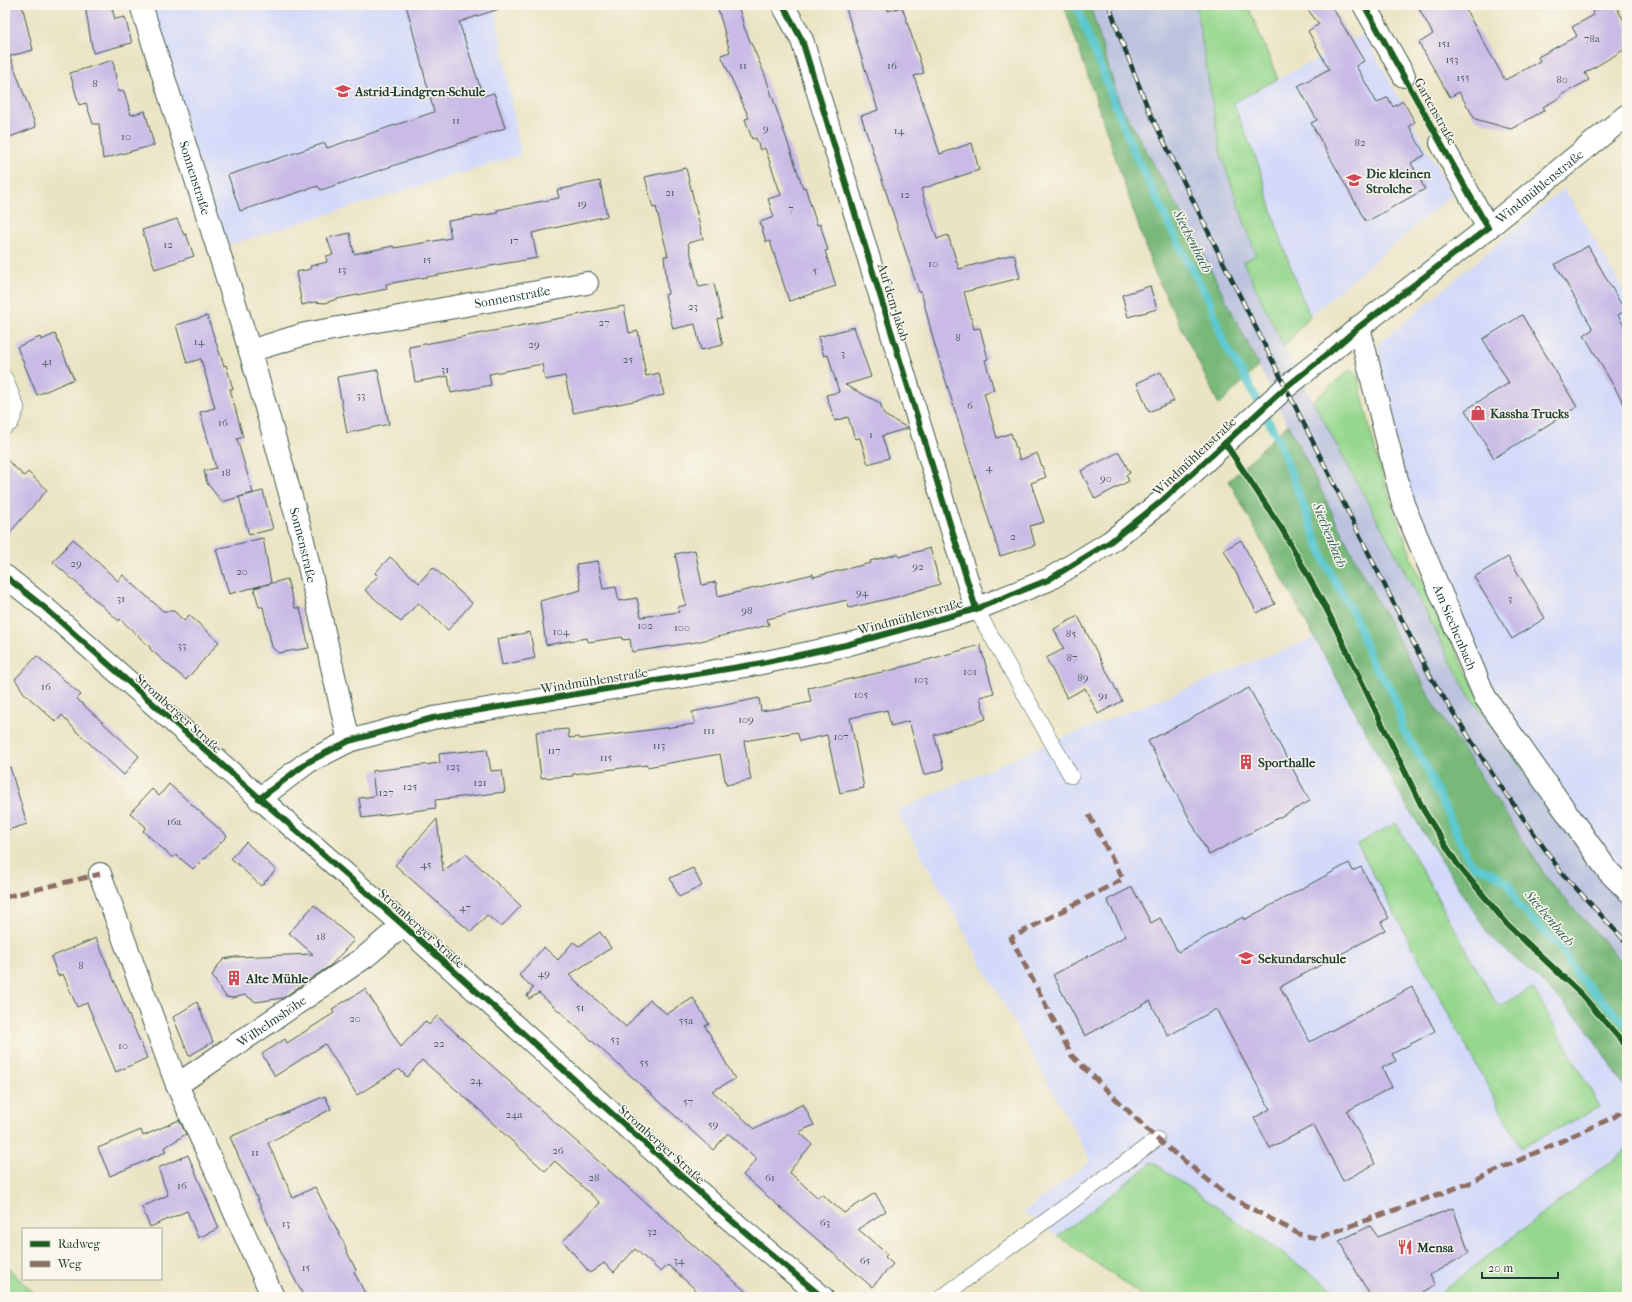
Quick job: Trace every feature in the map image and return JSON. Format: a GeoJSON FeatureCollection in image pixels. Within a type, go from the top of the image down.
{"type":"FeatureCollection","features":[{"type":"Feature","properties":{"kind":"street","name":"Sonnenstraße"},"geometry":{"type":"LineString","coordinates":[[141,5],[250,351],[302,536],[349,741]]}},
{"type":"Feature","properties":{"kind":"street","name":"Auf dem Jakob"},"geometry":{"type":"LineString","coordinates":[[783,5],[802,40],[976,609]]}},
{"type":"Feature","properties":{"kind":"street","name":"Gartenstraße"},"geometry":{"type":"LineString","coordinates":[[1364,5],[1404,76]]}},
{"type":"Feature","properties":{"kind":"street","name":"Windmühlenstraße"},"geometry":{"type":"LineString","coordinates":[[259,799],[308,762],[349,741],[433,718],[757,664],[846,644],[976,609],[1048,580],[1110,542],[1163,500],[1273,399],[1359,327],[1488,228],[1627,115]]}},
{"type":"Feature","properties":{"kind":"street","name":"Gartenstraße"},"geometry":{"type":"LineString","coordinates":[[1441,143],[1488,228]]}},
{"type":"Feature","properties":{"kind":"street","name":"Sonnenstraße"},"geometry":{"type":"LineString","coordinates":[[250,351],[305,334],[587,283]]}},
{"type":"Feature","properties":{"kind":"street","name":"Am Siechenbach"},"geometry":{"type":"LineString","coordinates":[[1359,327],[1403,504],[1485,697],[1608,871],[1627,890]]}},
{"type":"Feature","properties":{"kind":"street","name":"Stromberger Straße"},"geometry":{"type":"LineString","coordinates":[[5,576],[45,608],[403,925],[713,1204],[822,1297]]}},
{"type":"Feature","properties":{"kind":"street"},"geometry":{"type":"LineString","coordinates":[[100,874],[177,1085],[273,1297]]}},
{"type":"Feature","properties":{"kind":"street","name":"Wilhelmshöhe"},"geometry":{"type":"LineString","coordinates":[[177,1085],[365,957],[403,925]]}},
{"type":"Feature","properties":{"kind":"lane"},"geometry":{"type":"LineString","coordinates":[[5,378],[17,408],[11,423],[5,427]]}},
{"type":"Feature","properties":{"kind":"lane"},"geometry":{"type":"LineString","coordinates":[[976,609],[1070,776]]}},
{"type":"Feature","properties":{"kind":"lane"},"geometry":{"type":"LineString","coordinates":[[942,1297],[1157,1139]]}},
{"type":"Feature","properties":{"kind":"shaded area","name":"Astrid-Lindgren-Schule"},"geometry":{"type":"Polygon","coordinates":[[[149,5],[495,5],[521,155],[225,246],[149,5]]]}},
{"type":"Feature","properties":{"kind":"shaded area"},"geometry":{"type":"Polygon","coordinates":[[[1090,5],[1196,5],[1221,155],[1256,255],[1243,262],[1284,347],[1399,560],[1466,691],[1599,876],[1627,905],[1627,967],[1553,886],[1439,713],[1363,575],[1195,238],[1119,102],[1090,5]]]}},
{"type":"Feature","properties":{"kind":"shaded area","name":"Die kleinen Strolche"},"geometry":{"type":"Polygon","coordinates":[[[1364,34],[1452,195],[1310,316],[1295,280],[1276,225],[1259,166],[1233,103],[1364,34]]]}},
{"type":"Feature","properties":{"kind":"shaded area"},"geometry":{"type":"Polygon","coordinates":[[[1564,188],[1627,296],[1627,879],[1614,865],[1493,690],[1410,504],[1377,345],[1564,188]]]}},
{"type":"Feature","properties":{"kind":"shaded area","name":"Sekundarschule"},"geometry":{"type":"Polygon","coordinates":[[[1315,637],[1406,805],[1491,938],[1537,977],[1583,1023],[1627,1090],[1627,1297],[1144,1297],[1024,1212],[1091,1161],[897,811],[1035,749],[1315,637]]]}},
{"type":"Feature","properties":{"kind":"green space"},"geometry":{"type":"Polygon","coordinates":[[[1064,5],[1090,5],[1119,102],[1195,238],[1259,366],[1219,405],[1153,269],[1064,5]]]}},
{"type":"Feature","properties":{"kind":"green space"},"geometry":{"type":"Polygon","coordinates":[[[1196,5],[1254,5],[1249,8],[1278,79],[1233,103],[1259,166],[1276,225],[1295,280],[1310,316],[1284,347],[1243,262],[1256,255],[1221,155],[1196,5]]]}},
{"type":"Feature","properties":{"kind":"green space"},"geometry":{"type":"Polygon","coordinates":[[[1349,370],[1355,371],[1358,378],[1376,454],[1392,505],[1417,571],[1479,697],[1540,793],[1466,691],[1399,560],[1313,401],[1349,370]]]}},
{"type":"Feature","properties":{"kind":"green space"},"geometry":{"type":"Polygon","coordinates":[[[1288,424],[1363,575],[1439,713],[1553,886],[1627,967],[1627,1090],[1583,1023],[1537,977],[1491,938],[1406,805],[1229,481],[1288,424]]]}},
{"type":"Feature","properties":{"kind":"green space"},"geometry":{"type":"Polygon","coordinates":[[[1396,823],[1498,1007],[1533,988],[1600,1107],[1521,1148],[1357,844],[1396,823]]]}},
{"type":"Feature","properties":{"kind":"green space"},"geometry":{"type":"Polygon","coordinates":[[[1627,1149],[1627,1297],[1435,1297],[1627,1149]]]}},
{"type":"Feature","properties":{"kind":"green space"},"geometry":{"type":"Polygon","coordinates":[[[1153,1162],[1344,1297],[1144,1297],[1058,1236],[1153,1162]]]}},
{"type":"Feature","properties":{"kind":"green space"},"geometry":{"type":"Polygon","coordinates":[[[5,1265],[38,1297],[5,1297],[5,1265]]]}},
{"type":"Feature","properties":{"kind":"building"},"geometry":{"type":"Polygon","coordinates":[[[5,5],[22,5],[33,50],[10,56],[36,127],[5,139],[5,5]]]}},
{"type":"Feature","properties":{"kind":"building"},"geometry":{"type":"Polygon","coordinates":[[[85,5],[111,5],[115,19],[125,17],[132,43],[93,53],[85,5]]]}},
{"type":"Feature","properties":{"kind":"building"},"geometry":{"type":"Polygon","coordinates":[[[406,5],[498,5],[499,9],[459,22],[483,96],[494,93],[505,128],[321,190],[318,186],[240,211],[228,175],[325,143],[327,148],[434,112],[406,5]]]}},
{"type":"Feature","properties":{"kind":"building"},"geometry":{"type":"Polygon","coordinates":[[[717,5],[738,5],[744,27],[765,75],[803,188],[805,187],[817,225],[820,224],[828,250],[825,251],[836,286],[789,301],[770,241],[766,242],[760,222],[774,217],[768,199],[781,195],[765,148],[760,150],[756,138],[752,139],[745,119],[749,118],[721,55],[730,52],[717,5]]]}},
{"type":"Feature","properties":{"kind":"building"},"geometry":{"type":"Polygon","coordinates":[[[845,5],[886,5],[888,11],[902,7],[924,73],[914,76],[940,154],[972,143],[979,170],[921,189],[937,239],[948,235],[959,269],[1014,254],[1020,278],[964,292],[974,329],[980,328],[988,359],[985,360],[994,390],[984,393],[997,438],[1011,433],[1020,460],[1037,453],[1046,477],[1031,483],[1044,522],[1030,526],[1035,545],[1000,556],[935,346],[921,291],[919,292],[861,116],[878,110],[845,5]]]}},
{"type":"Feature","properties":{"kind":"building","name":"Die kleinen Strolche"},"geometry":{"type":"Polygon","coordinates":[[[1304,5],[1331,5],[1364,61],[1356,66],[1377,103],[1388,97],[1393,107],[1403,101],[1415,122],[1409,126],[1425,155],[1411,163],[1425,189],[1366,222],[1311,123],[1317,120],[1298,86],[1329,69],[1308,31],[1319,24],[1304,5]]]}},
{"type":"Feature","properties":{"kind":"building"},"geometry":{"type":"Polygon","coordinates":[[[1417,5],[1463,5],[1505,80],[1540,61],[1538,57],[1577,36],[1572,27],[1594,15],[1592,12],[1605,5],[1615,5],[1627,26],[1627,48],[1585,73],[1589,80],[1561,95],[1561,97],[1543,107],[1545,110],[1511,129],[1475,119],[1459,92],[1450,97],[1419,43],[1433,34],[1417,5]]]}},
{"type":"Feature","properties":{"kind":"building"},"geometry":{"type":"Polygon","coordinates":[[[113,60],[118,92],[124,91],[131,115],[145,111],[154,145],[103,159],[99,124],[93,124],[86,103],[79,105],[70,73],[113,60]]]}},
{"type":"Feature","properties":{"kind":"building"},"geometry":{"type":"Polygon","coordinates":[[[686,168],[703,239],[688,243],[699,287],[714,284],[722,318],[717,319],[723,345],[701,350],[695,324],[673,329],[665,295],[668,294],[664,256],[668,256],[656,207],[653,208],[645,177],[686,168]]]}},
{"type":"Feature","properties":{"kind":"building"},"geometry":{"type":"Polygon","coordinates":[[[600,181],[607,216],[532,233],[537,258],[386,284],[387,289],[337,299],[325,303],[314,302],[302,305],[296,272],[311,269],[310,266],[327,262],[326,256],[333,255],[327,238],[350,233],[354,254],[393,246],[394,248],[451,238],[448,221],[497,213],[497,210],[559,198],[557,190],[600,181]]]}},
{"type":"Feature","properties":{"kind":"building"},"geometry":{"type":"Polygon","coordinates":[[[177,219],[184,235],[186,234],[194,256],[155,269],[142,230],[177,219]]]}},
{"type":"Feature","properties":{"kind":"building"},"geometry":{"type":"Polygon","coordinates":[[[1588,246],[1625,311],[1618,315],[1627,331],[1627,409],[1584,335],[1593,329],[1555,264],[1588,246]]]}},
{"type":"Feature","properties":{"kind":"building"},"geometry":{"type":"Polygon","coordinates":[[[1150,286],[1157,309],[1128,317],[1122,295],[1150,286]]]}},
{"type":"Feature","properties":{"kind":"building"},"geometry":{"type":"Polygon","coordinates":[[[624,306],[629,333],[638,331],[646,376],[659,373],[664,395],[573,413],[565,376],[545,380],[542,364],[489,374],[491,385],[451,393],[448,376],[415,382],[409,347],[624,306]]]}},
{"type":"Feature","properties":{"kind":"building"},"geometry":{"type":"Polygon","coordinates":[[[1522,315],[1577,407],[1494,458],[1465,410],[1509,383],[1483,339],[1522,315]]]}},
{"type":"Feature","properties":{"kind":"building"},"geometry":{"type":"Polygon","coordinates":[[[207,316],[224,366],[226,365],[233,389],[230,389],[243,437],[237,439],[253,493],[222,502],[207,483],[204,471],[216,468],[200,412],[215,408],[201,359],[187,363],[176,325],[207,316]]]}},
{"type":"Feature","properties":{"kind":"building"},"geometry":{"type":"Polygon","coordinates":[[[854,327],[871,377],[845,385],[880,403],[884,415],[908,428],[882,436],[889,458],[868,464],[860,438],[855,439],[848,417],[835,421],[826,395],[839,392],[828,355],[824,356],[818,337],[854,327]]]}},
{"type":"Feature","properties":{"kind":"building"},"geometry":{"type":"Polygon","coordinates":[[[55,334],[74,379],[37,395],[17,347],[40,337],[41,340],[55,334]]]}},
{"type":"Feature","properties":{"kind":"building"},"geometry":{"type":"Polygon","coordinates":[[[378,370],[389,424],[347,433],[337,377],[378,370]]]}},
{"type":"Feature","properties":{"kind":"building"},"geometry":{"type":"Polygon","coordinates":[[[1161,372],[1174,401],[1149,412],[1137,383],[1161,372]]]}},
{"type":"Feature","properties":{"kind":"building"},"geometry":{"type":"Polygon","coordinates":[[[1119,452],[1130,473],[1126,475],[1129,481],[1095,499],[1081,471],[1119,452]]]}},
{"type":"Feature","properties":{"kind":"building"},"geometry":{"type":"Polygon","coordinates":[[[5,458],[24,476],[28,472],[47,490],[5,538],[5,458]]]}},
{"type":"Feature","properties":{"kind":"building"},"geometry":{"type":"Polygon","coordinates":[[[263,491],[273,529],[249,535],[239,497],[263,491]]]}},
{"type":"Feature","properties":{"kind":"building"},"geometry":{"type":"Polygon","coordinates":[[[263,538],[271,583],[229,594],[216,549],[263,538]]]}},
{"type":"Feature","properties":{"kind":"building"},"geometry":{"type":"Polygon","coordinates":[[[73,539],[118,581],[123,575],[163,611],[174,611],[184,621],[189,615],[219,642],[186,680],[150,649],[150,647],[120,619],[119,621],[53,562],[73,539]]]}},
{"type":"Feature","properties":{"kind":"building"},"geometry":{"type":"Polygon","coordinates":[[[1241,540],[1275,604],[1257,613],[1224,550],[1241,540]]]}},
{"type":"Feature","properties":{"kind":"building"},"geometry":{"type":"Polygon","coordinates":[[[930,548],[940,584],[896,597],[849,608],[847,600],[767,619],[769,625],[696,642],[632,652],[630,639],[623,640],[622,637],[588,642],[587,638],[546,645],[540,601],[581,590],[576,564],[598,561],[603,589],[616,587],[619,601],[637,598],[641,617],[679,612],[678,607],[686,605],[675,554],[695,550],[702,585],[716,582],[718,597],[813,574],[813,577],[871,563],[870,561],[898,554],[899,557],[930,548]]]}},
{"type":"Feature","properties":{"kind":"building"},"geometry":{"type":"Polygon","coordinates":[[[390,557],[419,583],[433,567],[472,603],[448,630],[418,603],[401,622],[365,590],[378,576],[375,573],[390,557]]]}},
{"type":"Feature","properties":{"kind":"building"},"geometry":{"type":"Polygon","coordinates":[[[1508,557],[1545,618],[1512,639],[1474,577],[1508,557]]]}},
{"type":"Feature","properties":{"kind":"building"},"geometry":{"type":"Polygon","coordinates":[[[287,579],[295,608],[300,608],[309,648],[278,653],[272,647],[263,607],[259,607],[254,588],[287,579]]]}},
{"type":"Feature","properties":{"kind":"building"},"geometry":{"type":"Polygon","coordinates":[[[1078,616],[1122,701],[1098,714],[1085,688],[1067,698],[1046,658],[1064,649],[1054,629],[1078,616]]]}},
{"type":"Feature","properties":{"kind":"building"},"geometry":{"type":"Polygon","coordinates":[[[530,632],[535,658],[502,665],[497,639],[530,632]]]}},
{"type":"Feature","properties":{"kind":"building"},"geometry":{"type":"Polygon","coordinates":[[[980,645],[994,693],[980,697],[986,719],[934,735],[944,769],[924,775],[909,721],[891,726],[887,710],[850,718],[864,788],[840,793],[827,735],[800,741],[797,732],[744,741],[751,780],[726,785],[720,754],[647,767],[647,765],[573,774],[573,776],[541,778],[536,732],[568,729],[569,738],[579,737],[580,739],[695,724],[692,712],[759,698],[761,711],[787,707],[811,702],[808,688],[892,670],[980,645]]]}},
{"type":"Feature","properties":{"kind":"building"},"geometry":{"type":"Polygon","coordinates":[[[37,656],[81,695],[77,699],[139,756],[124,775],[77,732],[62,715],[56,722],[24,693],[15,679],[37,656]]]}},
{"type":"Feature","properties":{"kind":"building","name":"Sporthalle"},"geometry":{"type":"Polygon","coordinates":[[[1249,688],[1310,801],[1209,855],[1148,741],[1249,688]]]}},
{"type":"Feature","properties":{"kind":"building"},"geometry":{"type":"Polygon","coordinates":[[[487,749],[491,771],[502,770],[505,792],[435,800],[436,808],[362,818],[359,798],[375,796],[372,771],[440,763],[439,754],[487,749]]]}},
{"type":"Feature","properties":{"kind":"building"},"geometry":{"type":"Polygon","coordinates":[[[10,767],[27,824],[5,831],[5,768],[10,767]]]}},
{"type":"Feature","properties":{"kind":"building"},"geometry":{"type":"Polygon","coordinates":[[[169,784],[227,836],[193,869],[176,855],[173,858],[143,831],[146,827],[130,813],[152,789],[159,796],[169,784]]]}},
{"type":"Feature","properties":{"kind":"building"},"geometry":{"type":"Polygon","coordinates":[[[437,819],[443,871],[466,854],[521,906],[501,927],[487,915],[471,932],[395,865],[437,819]]]}},
{"type":"Feature","properties":{"kind":"building"},"geometry":{"type":"Polygon","coordinates":[[[246,842],[276,870],[261,886],[231,858],[246,842]]]}},
{"type":"Feature","properties":{"kind":"building"},"geometry":{"type":"Polygon","coordinates":[[[1349,863],[1353,871],[1361,867],[1389,918],[1381,922],[1385,930],[1280,987],[1310,1042],[1412,987],[1435,1031],[1392,1054],[1396,1061],[1382,1068],[1392,1087],[1347,1111],[1375,1164],[1343,1181],[1314,1125],[1270,1148],[1254,1118],[1270,1109],[1216,1009],[1168,1036],[1150,1001],[1085,1036],[1053,975],[1126,936],[1107,900],[1132,887],[1151,923],[1160,918],[1178,952],[1243,917],[1244,920],[1349,863]]]}},
{"type":"Feature","properties":{"kind":"building"},"geometry":{"type":"Polygon","coordinates":[[[693,868],[702,886],[679,897],[670,878],[693,868]]]}},
{"type":"Feature","properties":{"kind":"building"},"geometry":{"type":"Polygon","coordinates":[[[314,905],[354,940],[331,965],[283,998],[256,1002],[245,995],[233,998],[226,997],[212,976],[216,968],[224,959],[235,957],[313,954],[289,933],[314,905]]]}},
{"type":"Feature","properties":{"kind":"building"},"geometry":{"type":"Polygon","coordinates":[[[600,932],[611,948],[569,975],[626,1027],[650,1000],[667,1014],[693,998],[709,1024],[705,1026],[735,1079],[712,1091],[755,1129],[803,1104],[814,1125],[799,1132],[812,1144],[789,1172],[818,1198],[821,1194],[844,1213],[875,1193],[886,1211],[858,1229],[887,1254],[885,1257],[893,1264],[872,1287],[743,1175],[757,1159],[728,1133],[713,1150],[539,993],[529,999],[527,996],[533,988],[519,975],[544,947],[558,960],[573,942],[579,946],[600,932]]]}},
{"type":"Feature","properties":{"kind":"building"},"geometry":{"type":"Polygon","coordinates":[[[96,938],[147,1058],[116,1072],[87,1003],[77,1007],[63,974],[58,976],[51,957],[96,938]]]}},
{"type":"Feature","properties":{"kind":"building"},"geometry":{"type":"Polygon","coordinates":[[[365,989],[401,1047],[425,1021],[429,1025],[437,1016],[752,1297],[704,1297],[668,1265],[661,1272],[635,1249],[614,1272],[604,1263],[590,1273],[563,1241],[600,1203],[555,1161],[545,1171],[483,1113],[422,1060],[407,1077],[399,1069],[357,1095],[325,1044],[275,1076],[262,1054],[285,1039],[287,1043],[334,1013],[332,1009],[365,989]]]}},
{"type":"Feature","properties":{"kind":"building"},"geometry":{"type":"Polygon","coordinates":[[[197,1002],[213,1042],[189,1056],[173,1017],[197,1002]]]}},
{"type":"Feature","properties":{"kind":"building"},"geometry":{"type":"Polygon","coordinates":[[[325,1096],[331,1109],[268,1143],[293,1198],[315,1187],[346,1247],[345,1248],[356,1270],[354,1272],[367,1297],[304,1297],[283,1257],[230,1137],[325,1096]]]}},
{"type":"Feature","properties":{"kind":"building"},"geometry":{"type":"Polygon","coordinates":[[[179,1120],[186,1134],[164,1148],[166,1152],[110,1176],[98,1148],[141,1130],[143,1136],[179,1120]]]}},
{"type":"Feature","properties":{"kind":"building"},"geometry":{"type":"Polygon","coordinates":[[[188,1155],[219,1228],[198,1238],[187,1211],[150,1227],[142,1207],[168,1195],[158,1168],[188,1155]]]}},
{"type":"Feature","properties":{"kind":"building","name":"Mensa"},"geometry":{"type":"Polygon","coordinates":[[[1453,1208],[1469,1253],[1430,1275],[1435,1285],[1414,1297],[1371,1297],[1339,1241],[1370,1226],[1378,1237],[1453,1208]]]}},
{"type":"Feature","properties":{"kind":"waterway","name":"Siechenbach"},"geometry":{"type":"LineString","coordinates":[[1076,5],[1134,152],[1185,257],[1209,300],[1224,343],[1247,381],[1278,439],[1326,565],[1355,617],[1372,663],[1389,686],[1398,706],[1402,728],[1424,763],[1468,858],[1474,866],[1493,873],[1509,884],[1518,905],[1562,949],[1577,975],[1627,1025]]}},
{"type":"Feature","properties":{"kind":"railway"},"geometry":{"type":"LineString","coordinates":[[1109,5],[1149,111],[1430,676],[1493,775],[1561,872],[1627,943]]}},
{"type":"Feature","properties":{"kind":"marked path"},"geometry":{"type":"LineString","coordinates":[[1089,815],[1123,879],[1011,938],[1072,1056],[1157,1139],[1228,1196],[1301,1235],[1317,1238],[1467,1184],[1614,1117],[1627,1108]]}},
{"type":"Feature","properties":{"kind":"marked path"},"geometry":{"type":"LineString","coordinates":[[5,897],[100,874]]}},
{"type":"Feature","properties":{"kind":"cycle path"},"geometry":{"type":"LineString","coordinates":[[783,5],[802,40],[976,609]]}},
{"type":"Feature","properties":{"kind":"cycle path"},"geometry":{"type":"LineString","coordinates":[[259,799],[308,762],[349,741],[433,718],[757,664],[846,645],[976,609],[1048,580],[1110,542],[1163,500],[1285,388],[1359,327],[1488,228],[1364,5]]}},
{"type":"Feature","properties":{"kind":"cycle path"},"geometry":{"type":"LineString","coordinates":[[1225,443],[1282,529],[1327,610],[1424,811],[1458,865],[1508,925],[1581,994],[1627,1047]]}},
{"type":"Feature","properties":{"kind":"cycle path"},"geometry":{"type":"LineString","coordinates":[[5,576],[45,608],[403,925],[719,1210],[822,1297]]}},
{"type":"Feature","properties":{"kind":"place","name":"Astrid-Lindgren-Schule"},"geometry":{"type":"Point","coordinates":[343,91]}},
{"type":"Feature","properties":{"kind":"place","name":"Die kleinen Strolche"},"geometry":{"type":"Point","coordinates":[1354,180]}},
{"type":"Feature","properties":{"kind":"place","name":"Kassha Trucks"},"geometry":{"type":"Point","coordinates":[1478,413]}},
{"type":"Feature","properties":{"kind":"place","name":"Sporthalle"},"geometry":{"type":"Point","coordinates":[1246,762]}},
{"type":"Feature","properties":{"kind":"place","name":"Sekundarschule"},"geometry":{"type":"Point","coordinates":[1246,958]}},
{"type":"Feature","properties":{"kind":"place","name":"Alte Mühle"},"geometry":{"type":"Point","coordinates":[234,978]}},
{"type":"Feature","properties":{"kind":"place","name":"Mensa"},"geometry":{"type":"Point","coordinates":[1405,1247]}}]}
